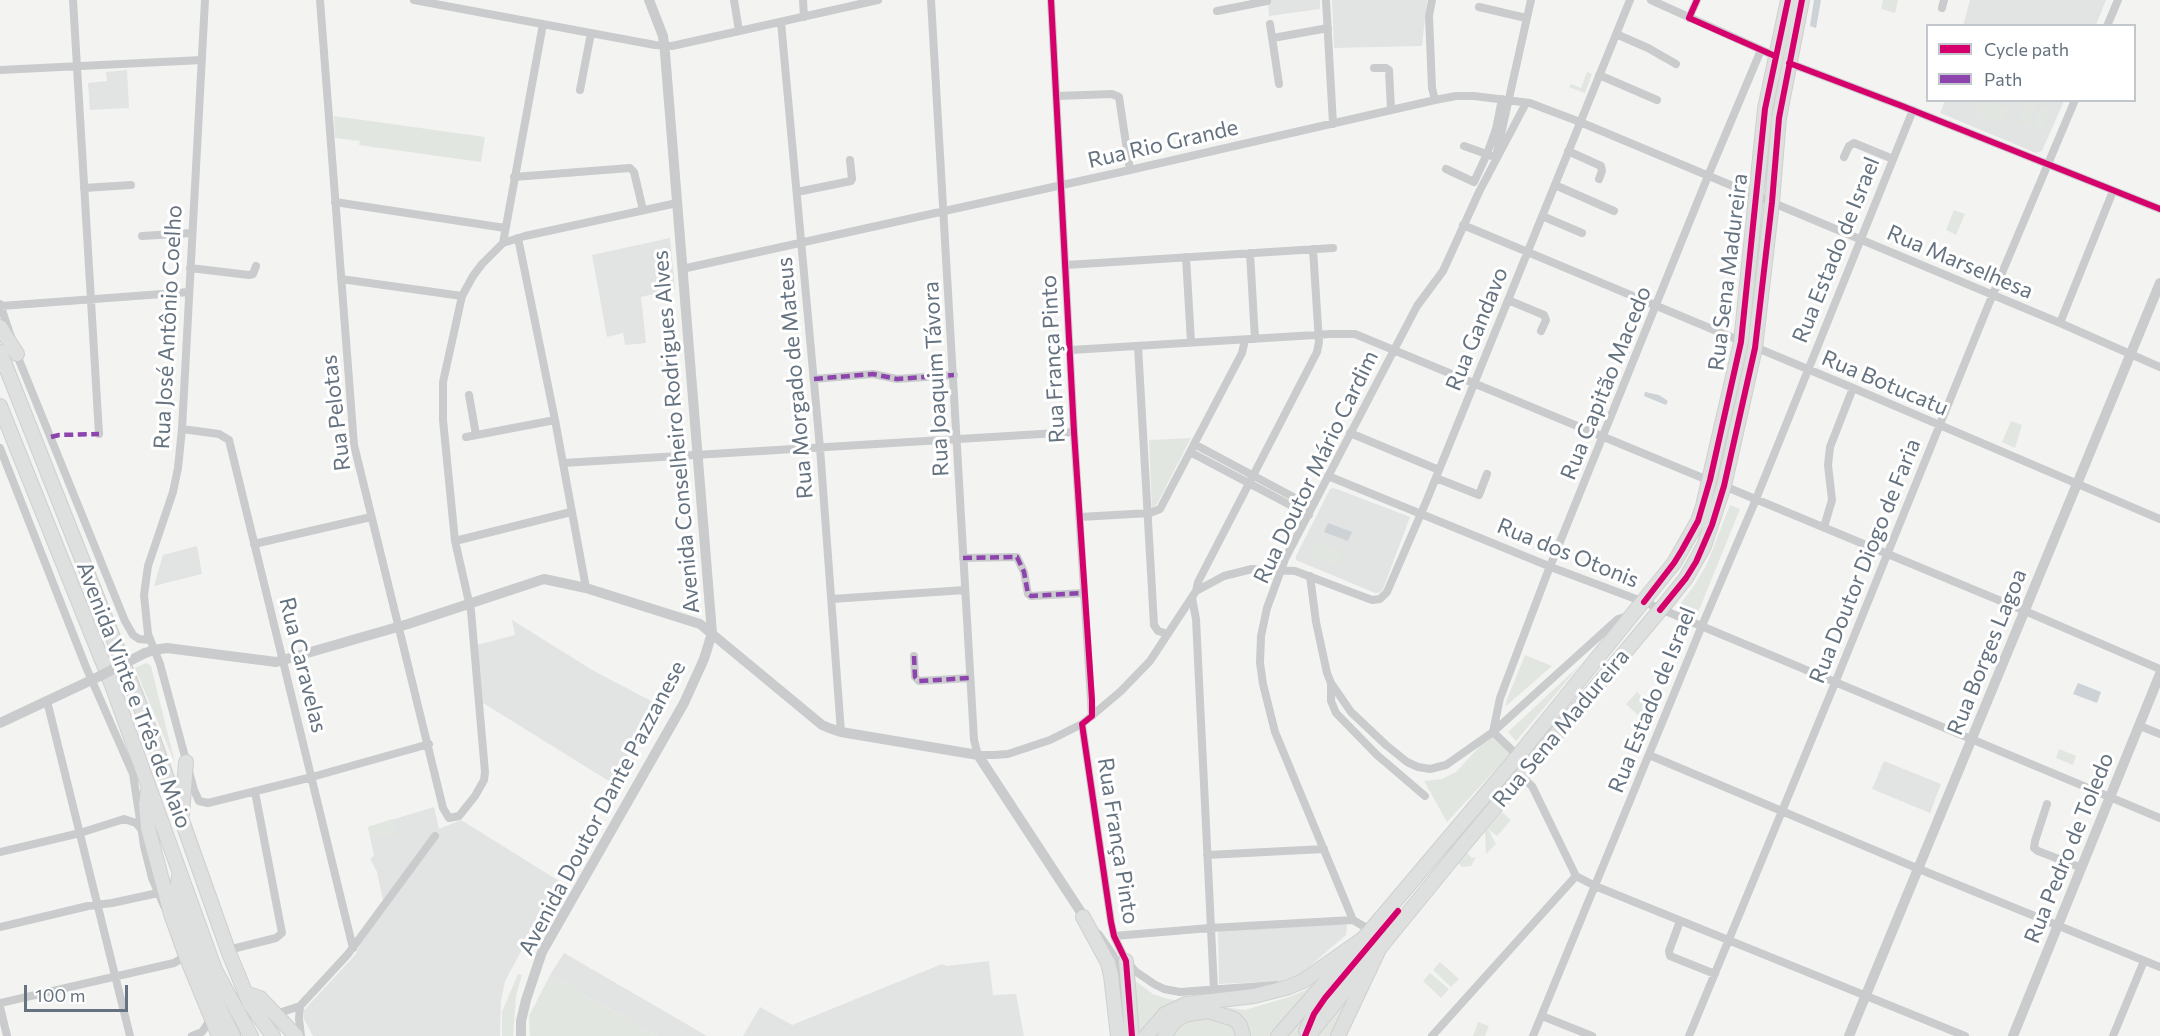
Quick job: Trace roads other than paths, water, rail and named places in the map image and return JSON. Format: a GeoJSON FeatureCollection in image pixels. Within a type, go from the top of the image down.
{"type":"FeatureCollection","features":[{"type":"Feature","properties":{"kind":"main road","name":"Rua Sena Madureira"},"geometry":{"type":"LineString","coordinates":[[1367,934],[1644,603],[1674,563],[1698,521],[1710,481],[1741,342],[1765,109],[1788,0]]}},
{"type":"Feature","properties":{"kind":"main road","name":"Rua Sena Madureira"},"geometry":{"type":"LineString","coordinates":[[1380,947],[1518,778],[1660,610],[1696,562],[1712,525],[1724,486],[1755,348],[1779,118],[1802,0]]}},
{"type":"Feature","properties":{"kind":"main road"},"geometry":{"type":"LineString","coordinates":[[0,327],[17,354]]}},
{"type":"Feature","properties":{"kind":"main road","name":"Avenida Vinte e Três de Maio"},"geometry":{"type":"LineString","coordinates":[[0,351],[152,735],[245,993],[256,1014],[273,1036]]}},
{"type":"Feature","properties":{"kind":"main road","name":"Avenida Vinte e Três de Maio"},"geometry":{"type":"LineString","coordinates":[[0,406],[112,684],[215,970],[251,1036]]}},
{"type":"Feature","properties":{"kind":"main road"},"geometry":{"type":"LineString","coordinates":[[182,820],[186,762]]}},
{"type":"Feature","properties":{"kind":"main road"},"geometry":{"type":"LineString","coordinates":[[149,786],[146,804],[148,828],[171,914],[219,1036]]}},
{"type":"Feature","properties":{"kind":"main road"},"geometry":{"type":"LineString","coordinates":[[1306,1036],[1314,1014],[1325,998],[1444,857],[1471,836]]}},
{"type":"Feature","properties":{"kind":"main road"},"geometry":{"type":"LineString","coordinates":[[180,872],[177,890],[186,929],[200,968],[233,1036]]}},
{"type":"Feature","properties":{"kind":"main road"},"geometry":{"type":"LineString","coordinates":[[1083,917],[1108,963],[1120,1036]]}},
{"type":"Feature","properties":{"kind":"main road"},"geometry":{"type":"LineString","coordinates":[[1146,1036],[1162,1017],[1178,1007],[1198,1001],[1276,992],[1303,981],[1367,934]]}},
{"type":"Feature","properties":{"kind":"main road"},"geometry":{"type":"LineString","coordinates":[[1278,1036],[1367,934]]}},
{"type":"Feature","properties":{"kind":"main road"},"geometry":{"type":"LineString","coordinates":[[1306,1036],[1380,947]]}},
{"type":"Feature","properties":{"kind":"main road"},"geometry":{"type":"LineString","coordinates":[[1338,1036],[1380,947]]}},
{"type":"Feature","properties":{"kind":"main road"},"geometry":{"type":"LineString","coordinates":[[1126,961],[1132,1036]]}},
{"type":"Feature","properties":{"kind":"main road"},"geometry":{"type":"LineString","coordinates":[[245,993],[260,998],[296,1036]]}},
{"type":"Feature","properties":{"kind":"main road"},"geometry":{"type":"LineString","coordinates":[[1166,1034],[1172,1024],[1188,1014],[1208,1011],[1234,1019],[1240,1025],[1243,1036]]}},
{"type":"Feature","properties":{"kind":"street"},"geometry":{"type":"LineString","coordinates":[[73,0],[99,434]]}},
{"type":"Feature","properties":{"kind":"street","name":"Rua José Antônio Coelho"},"geometry":{"type":"LineString","coordinates":[[205,0],[182,429],[173,492],[145,580],[144,595],[150,648],[160,664],[196,798],[203,803],[255,792],[429,744]]}},
{"type":"Feature","properties":{"kind":"street","name":"Rua Pelotas"},"geometry":{"type":"LineString","coordinates":[[320,0],[352,432],[445,813],[449,818],[459,816],[484,780],[484,748],[469,603]]}},
{"type":"Feature","properties":{"kind":"street"},"geometry":{"type":"LineString","coordinates":[[414,0],[664,46],[675,46],[878,0]]}},
{"type":"Feature","properties":{"kind":"street","name":"Avenida Conselheiro Rodrigues Alves"},"geometry":{"type":"LineString","coordinates":[[649,0],[663,36],[664,46],[712,633],[822,725],[841,732],[978,755]]}},
{"type":"Feature","properties":{"kind":"street"},"geometry":{"type":"LineString","coordinates":[[734,0],[739,31]]}},
{"type":"Feature","properties":{"kind":"street"},"geometry":{"type":"LineString","coordinates":[[802,0],[804,17]]}},
{"type":"Feature","properties":{"kind":"street","name":"Rua Joaquim Távora"},"geometry":{"type":"LineString","coordinates":[[931,0],[970,678],[974,740],[978,755]]}},
{"type":"Feature","properties":{"kind":"street","name":"Rua França Pinto"},"geometry":{"type":"LineString","coordinates":[[1051,0],[1092,716]]}},
{"type":"Feature","properties":{"kind":"street"},"geometry":{"type":"LineString","coordinates":[[1326,0],[1333,124]]}},
{"type":"Feature","properties":{"kind":"street"},"geometry":{"type":"LineString","coordinates":[[1432,0],[1429,16],[1432,88],[1435,100]]}},
{"type":"Feature","properties":{"kind":"street","name":"Rua Doutor Mário Cardim"},"geometry":{"type":"LineString","coordinates":[[1494,158],[1505,100],[1531,0]]}},
{"type":"Feature","properties":{"kind":"street","name":"Rua Gandavo"},"geometry":{"type":"LineString","coordinates":[[1310,576],[1372,600],[1380,599],[1393,583],[1630,0]]}},
{"type":"Feature","properties":{"kind":"street"},"geometry":{"type":"LineString","coordinates":[[1651,0],[1775,56]]}},
{"type":"Feature","properties":{"kind":"street"},"geometry":{"type":"LineString","coordinates":[[1689,18],[1697,0]]}},
{"type":"Feature","properties":{"kind":"street"},"geometry":{"type":"LineString","coordinates":[[2108,24],[2118,0]]}},
{"type":"Feature","properties":{"kind":"street"},"geometry":{"type":"LineString","coordinates":[[1216,11],[1242,3],[1267,1]]}},
{"type":"Feature","properties":{"kind":"street"},"geometry":{"type":"LineString","coordinates":[[1479,7],[1526,18]]}},
{"type":"Feature","properties":{"kind":"street","name":"Rua Morgado de Mateus"},"geometry":{"type":"LineString","coordinates":[[781,22],[820,448],[841,732]]}},
{"type":"Feature","properties":{"kind":"street"},"geometry":{"type":"LineString","coordinates":[[503,243],[543,24]]}},
{"type":"Feature","properties":{"kind":"street"},"geometry":{"type":"LineString","coordinates":[[1270,24],[1279,84]]}},
{"type":"Feature","properties":{"kind":"street"},"geometry":{"type":"LineString","coordinates":[[1273,38],[1328,28]]}},
{"type":"Feature","properties":{"kind":"street"},"geometry":{"type":"LineString","coordinates":[[580,90],[591,33]]}},
{"type":"Feature","properties":{"kind":"street"},"geometry":{"type":"LineString","coordinates":[[1616,34],[1676,64]]}},
{"type":"Feature","properties":{"kind":"street","name":"Rua Capitão Macedo"},"geometry":{"type":"LineString","coordinates":[[1493,732],[1500,698],[1550,567],[1761,50]]}},
{"type":"Feature","properties":{"kind":"street"},"geometry":{"type":"LineString","coordinates":[[0,70],[202,60]]}},
{"type":"Feature","properties":{"kind":"street"},"geometry":{"type":"LineString","coordinates":[[1789,63],[2160,209]]}},
{"type":"Feature","properties":{"kind":"street"},"geometry":{"type":"LineString","coordinates":[[1374,68],[1389,70],[1391,110]]}},
{"type":"Feature","properties":{"kind":"street"},"geometry":{"type":"LineString","coordinates":[[1599,75],[1657,100]]}},
{"type":"Feature","properties":{"kind":"street"},"geometry":{"type":"LineString","coordinates":[[1057,96],[1114,94],[1119,97],[1130,170]]}},
{"type":"Feature","properties":{"kind":"street","name":"Rua Rio Grande"},"geometry":{"type":"LineString","coordinates":[[682,269],[1435,100],[1466,96],[1526,103],[1580,122]]}},
{"type":"Feature","properties":{"kind":"street","name":"Rua Doutor Diogo de Faria"},"geometry":{"type":"LineString","coordinates":[[1689,1036],[1992,295],[2074,102]]}},
{"type":"Feature","properties":{"kind":"street","name":"Rua Doutor Mário Cardim"},"geometry":{"type":"LineString","coordinates":[[1353,920],[1275,732],[1263,684],[1260,663],[1261,636],[1267,608],[1281,570],[1310,511],[1421,299],[1443,271],[1494,158],[1526,103]]}},
{"type":"Feature","properties":{"kind":"street","name":"Rua Estado de Israel"},"geometry":{"type":"LineString","coordinates":[[1533,1036],[1756,499],[1912,110]]}},
{"type":"Feature","properties":{"kind":"street","name":"Rua Marselhesa"},"geometry":{"type":"LineString","coordinates":[[1580,122],[2160,367]]}},
{"type":"Feature","properties":{"kind":"street"},"geometry":{"type":"LineString","coordinates":[[1844,157],[1849,146],[1854,143],[1893,159]]}},
{"type":"Feature","properties":{"kind":"street"},"geometry":{"type":"LineString","coordinates":[[1446,170],[1474,182],[1494,158],[1464,146]]}},
{"type":"Feature","properties":{"kind":"street"},"geometry":{"type":"LineString","coordinates":[[1568,151],[1601,166],[1599,179]]}},
{"type":"Feature","properties":{"kind":"street"},"geometry":{"type":"LineString","coordinates":[[797,192],[851,181],[850,160]]}},
{"type":"Feature","properties":{"kind":"street"},"geometry":{"type":"LineString","coordinates":[[514,177],[630,168],[634,172],[643,210]]}},
{"type":"Feature","properties":{"kind":"street"},"geometry":{"type":"LineString","coordinates":[[84,188],[132,185]]}},
{"type":"Feature","properties":{"kind":"street"},"geometry":{"type":"LineString","coordinates":[[1555,185],[1614,211]]}},
{"type":"Feature","properties":{"kind":"street"},"geometry":{"type":"LineString","coordinates":[[2060,323],[2113,191]]}},
{"type":"Feature","properties":{"kind":"street"},"geometry":{"type":"LineString","coordinates":[[336,202],[505,228]]}},
{"type":"Feature","properties":{"kind":"street"},"geometry":{"type":"LineString","coordinates":[[469,603],[455,541],[442,396],[462,296],[472,276],[503,243],[677,203]]}},
{"type":"Feature","properties":{"kind":"street"},"geometry":{"type":"LineString","coordinates":[[1542,216],[1582,233]]}},
{"type":"Feature","properties":{"kind":"street","name":"Rua Botucatu"},"geometry":{"type":"LineString","coordinates":[[1463,225],[2160,519]]}},
{"type":"Feature","properties":{"kind":"street"},"geometry":{"type":"LineString","coordinates":[[142,236],[192,233]]}},
{"type":"Feature","properties":{"kind":"street"},"geometry":{"type":"LineString","coordinates":[[518,238],[586,588]]}},
{"type":"Feature","properties":{"kind":"street"},"geometry":{"type":"LineString","coordinates":[[1066,265],[1334,248]]}},
{"type":"Feature","properties":{"kind":"street"},"geometry":{"type":"LineString","coordinates":[[978,755],[1008,754],[1050,740],[1082,724],[1143,668],[1194,595],[1198,582],[1317,352],[1313,249]]}},
{"type":"Feature","properties":{"kind":"street"},"geometry":{"type":"LineString","coordinates":[[1080,517],[1153,513],[1160,509],[1250,339],[1250,253]]}},
{"type":"Feature","properties":{"kind":"street"},"geometry":{"type":"LineString","coordinates":[[1186,257],[1191,342]]}},
{"type":"Feature","properties":{"kind":"street"},"geometry":{"type":"LineString","coordinates":[[190,268],[249,275],[253,274],[256,266]]}},
{"type":"Feature","properties":{"kind":"street"},"geometry":{"type":"LineString","coordinates":[[341,279],[462,296]]}},
{"type":"Feature","properties":{"kind":"street","name":"Rua Borges Lagoa"},"geometry":{"type":"LineString","coordinates":[[1850,1036],[2160,283]]}},
{"type":"Feature","properties":{"kind":"street"},"geometry":{"type":"LineString","coordinates":[[150,648],[133,635],[125,621],[17,354],[1,305],[189,292]]}},
{"type":"Feature","properties":{"kind":"street"},"geometry":{"type":"LineString","coordinates":[[1508,300],[1545,315],[1546,320],[1541,331]]}},
{"type":"Feature","properties":{"kind":"street"},"geometry":{"type":"LineString","coordinates":[[1071,350],[1355,334],[1710,481]]}},
{"type":"Feature","properties":{"kind":"street"},"geometry":{"type":"LineString","coordinates":[[1138,346],[1154,626],[1158,631],[1168,634]]}},
{"type":"Feature","properties":{"kind":"street"},"geometry":{"type":"LineString","coordinates":[[813,379],[873,374],[897,379],[954,375]]}},
{"type":"Feature","properties":{"kind":"street"},"geometry":{"type":"LineString","coordinates":[[1824,527],[1832,500],[1828,465],[1830,447],[1853,388]]}},
{"type":"Feature","properties":{"kind":"street"},"geometry":{"type":"LineString","coordinates":[[469,395],[477,435]]}},
{"type":"Feature","properties":{"kind":"street"},"geometry":{"type":"LineString","coordinates":[[466,437],[555,420]]}},
{"type":"Feature","properties":{"kind":"street","name":"Rua Caravelas"},"geometry":{"type":"LineString","coordinates":[[182,429],[219,434],[229,440],[353,948]]}},
{"type":"Feature","properties":{"kind":"street"},"geometry":{"type":"LineString","coordinates":[[563,463],[1074,432]]}},
{"type":"Feature","properties":{"kind":"street"},"geometry":{"type":"LineString","coordinates":[[1350,433],[1479,495],[1487,474]]}},
{"type":"Feature","properties":{"kind":"street"},"geometry":{"type":"LineString","coordinates":[[0,448],[96,678],[133,774],[152,878],[171,914]]}},
{"type":"Feature","properties":{"kind":"street"},"geometry":{"type":"LineString","coordinates":[[1192,448],[1310,511]]}},
{"type":"Feature","properties":{"kind":"street","name":"Rua dos Otonis"},"geometry":{"type":"LineString","coordinates":[[1328,476],[1644,603],[2160,818]]}},
{"type":"Feature","properties":{"kind":"street"},"geometry":{"type":"LineString","coordinates":[[1724,486],[2160,669]]}},
{"type":"Feature","properties":{"kind":"street"},"geometry":{"type":"LineString","coordinates":[[455,541],[571,512]]}},
{"type":"Feature","properties":{"kind":"street"},"geometry":{"type":"LineString","coordinates":[[254,544],[371,517]]}},
{"type":"Feature","properties":{"kind":"street"},"geometry":{"type":"LineString","coordinates":[[963,558],[1017,557],[1024,572],[1028,594],[1031,596],[1084,593]]}},
{"type":"Feature","properties":{"kind":"street"},"geometry":{"type":"LineString","coordinates":[[1194,595],[1224,576],[1237,571],[1281,570],[1295,571],[1310,576]]}},
{"type":"Feature","properties":{"kind":"street","name":"Rua Sena Madureira"},"geometry":{"type":"LineString","coordinates":[[1310,576],[1311,595],[1322,652],[1331,683],[1351,712],[1386,745],[1407,762],[1430,769],[1441,767],[1493,732],[1611,625],[1625,616],[1634,614]]}},
{"type":"Feature","properties":{"kind":"street"},"geometry":{"type":"LineString","coordinates":[[0,723],[96,678],[150,648],[167,648],[264,661],[283,661],[544,579],[586,588],[700,624],[712,633]]}},
{"type":"Feature","properties":{"kind":"street"},"geometry":{"type":"LineString","coordinates":[[832,599],[965,590]]}},
{"type":"Feature","properties":{"kind":"street"},"geometry":{"type":"LineString","coordinates":[[1194,595],[1214,990]]}},
{"type":"Feature","properties":{"kind":"street","name":"Avenida Doutor Dante Pazzanese"},"geometry":{"type":"LineString","coordinates":[[521,1036],[521,1021],[526,1000],[542,952],[684,703],[704,659],[712,633]]}},
{"type":"Feature","properties":{"kind":"street"},"geometry":{"type":"LineString","coordinates":[[914,656],[915,677],[919,681],[970,678]]}},
{"type":"Feature","properties":{"kind":"street","name":"Rua Pedro de Toledo"},"geometry":{"type":"LineString","coordinates":[[2013,1036],[2160,674]]}},
{"type":"Feature","properties":{"kind":"street"},"geometry":{"type":"LineString","coordinates":[[1331,683],[1331,701],[1336,713],[1377,755],[1425,796]]}},
{"type":"Feature","properties":{"kind":"street"},"geometry":{"type":"LineString","coordinates":[[47,701],[130,1036]]}},
{"type":"Feature","properties":{"kind":"street","name":"Rua França Pinto"},"geometry":{"type":"LineString","coordinates":[[1082,724],[1114,936],[1126,961],[1141,976],[1164,989],[1180,992],[1303,981]]}},
{"type":"Feature","properties":{"kind":"street"},"geometry":{"type":"LineString","coordinates":[[2139,726],[2160,734]]}},
{"type":"Feature","properties":{"kind":"street"},"geometry":{"type":"LineString","coordinates":[[1493,732],[1518,756]]}},
{"type":"Feature","properties":{"kind":"street"},"geometry":{"type":"LineString","coordinates":[[978,755],[1083,917],[1112,955],[1119,969],[1120,1036]]}},
{"type":"Feature","properties":{"kind":"street"},"geometry":{"type":"LineString","coordinates":[[1648,755],[2160,967]]}},
{"type":"Feature","properties":{"kind":"street"},"geometry":{"type":"LineString","coordinates":[[1518,778],[1532,786],[1576,876],[1680,921],[1965,1036]]}},
{"type":"Feature","properties":{"kind":"street"},"geometry":{"type":"LineString","coordinates":[[228,950],[276,938],[282,933],[255,792]]}},
{"type":"Feature","properties":{"kind":"street"},"geometry":{"type":"LineString","coordinates":[[2048,804],[2034,848],[2082,868]]}},
{"type":"Feature","properties":{"kind":"street"},"geometry":{"type":"LineString","coordinates":[[0,852],[127,819],[136,823],[142,831]]}},
{"type":"Feature","properties":{"kind":"street"},"geometry":{"type":"LineString","coordinates":[[276,1014],[300,1006],[353,948],[435,836]]}},
{"type":"Feature","properties":{"kind":"street"},"geometry":{"type":"LineString","coordinates":[[1207,855],[1324,849]]}},
{"type":"Feature","properties":{"kind":"street"},"geometry":{"type":"LineString","coordinates":[[1432,1036],[1576,876]]}},
{"type":"Feature","properties":{"kind":"street"},"geometry":{"type":"LineString","coordinates":[[0,927],[158,893]]}},
{"type":"Feature","properties":{"kind":"street"},"geometry":{"type":"LineString","coordinates":[[1114,936],[1353,920],[1367,934]]}},
{"type":"Feature","properties":{"kind":"street"},"geometry":{"type":"LineString","coordinates":[[1680,921],[1669,951],[1670,956],[1715,974]]}},
{"type":"Feature","properties":{"kind":"street"},"geometry":{"type":"LineString","coordinates":[[7,1036],[0,1005],[174,963],[186,956]]}},
{"type":"Feature","properties":{"kind":"street"},"geometry":{"type":"LineString","coordinates":[[2113,1036],[2144,961]]}},
{"type":"Feature","properties":{"kind":"street"},"geometry":{"type":"LineString","coordinates":[[300,1006],[299,1019],[302,1036]]}},
{"type":"Feature","properties":{"kind":"street"},"geometry":{"type":"LineString","coordinates":[[1542,1016],[1592,1036]]}},
{"type":"Feature","properties":{"kind":"street"},"geometry":{"type":"LineString","coordinates":[[192,1036],[202,1032],[212,1019]]}}]}
